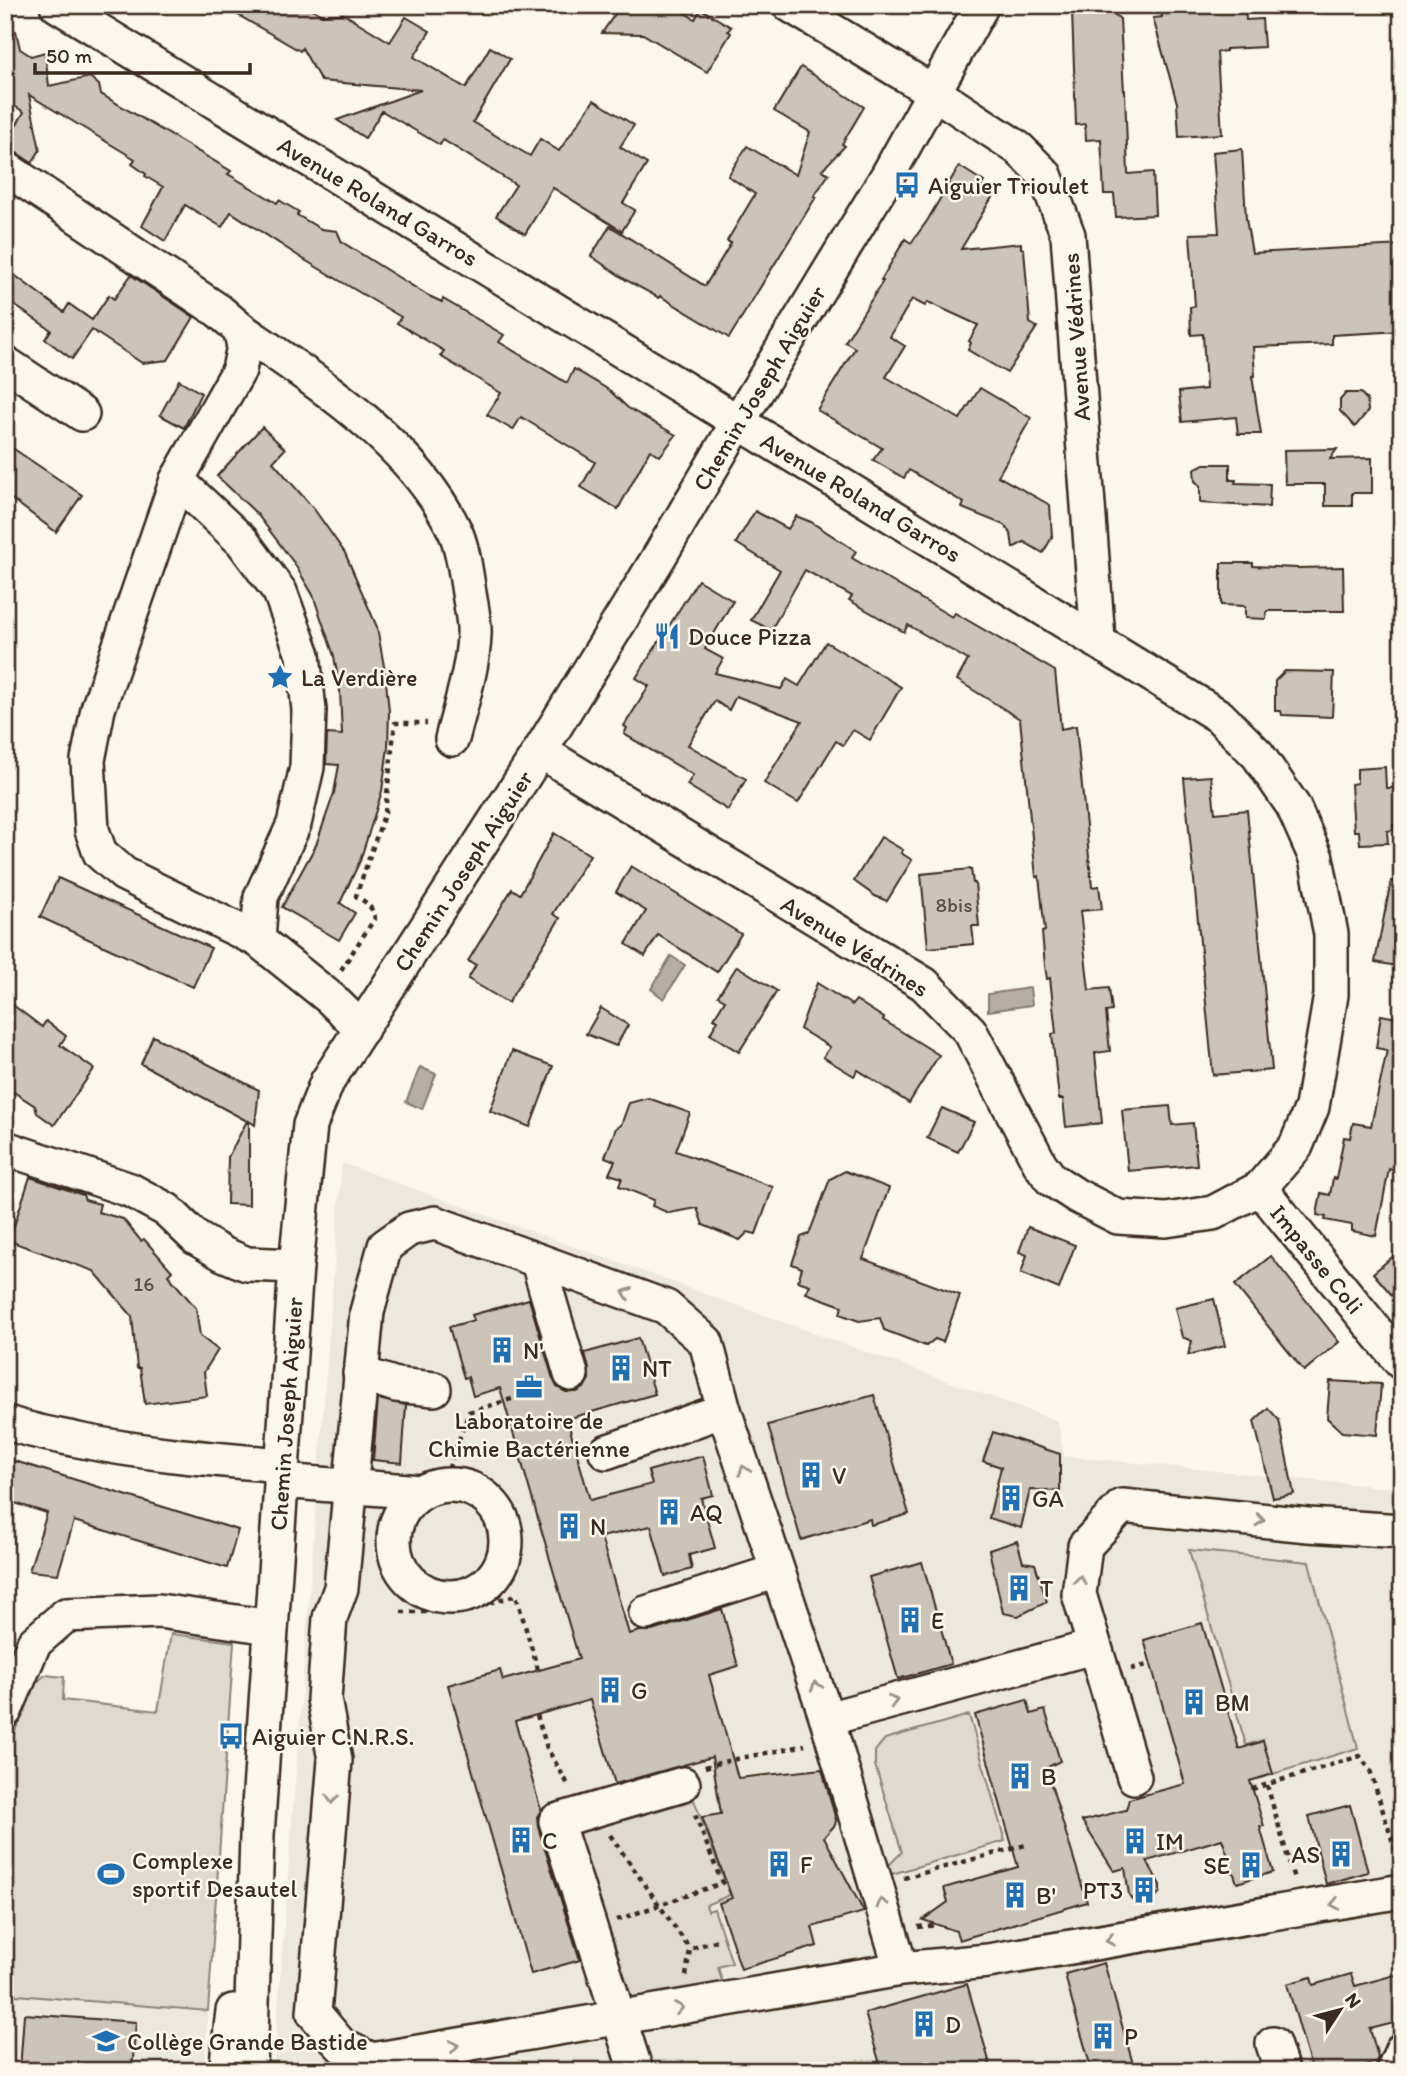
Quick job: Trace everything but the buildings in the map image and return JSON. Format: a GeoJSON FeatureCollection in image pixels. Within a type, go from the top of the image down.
{"type":"FeatureCollection","features":[{"type":"Feature","properties":{"kind":"street","name":"Avenue Roland Garros"},"geometry":{"type":"LineString","coordinates":[[57,5],[1219,716],[1258,755],[1293,806],[1316,858],[1331,934],[1331,995],[1312,1107],[1296,1146],[1259,1188]]}},
{"type":"Feature","properties":{"kind":"street","name":"Avenue Védrines"},"geometry":{"type":"LineString","coordinates":[[790,5],[935,93],[1018,148],[1045,175],[1068,235],[1098,640]]}},
{"type":"Feature","properties":{"kind":"street","name":"Chemin Joseph Aiguier"},"geometry":{"type":"LineString","coordinates":[[250,2071],[257,1835],[296,1266],[310,1125],[327,1082],[540,751],[659,557],[888,176],[982,5]]}},
{"type":"Feature","properties":{"kind":"street"},"geometry":{"type":"LineString","coordinates":[[5,167],[219,311],[240,329],[317,382],[359,414],[429,488],[456,532],[475,634],[454,731]]}},
{"type":"Feature","properties":{"kind":"street"},"geometry":{"type":"LineString","coordinates":[[240,329],[244,346],[239,370],[177,480],[98,709],[88,760],[92,830],[100,853],[124,874],[258,940],[324,993],[362,1028]]}},
{"type":"Feature","properties":{"kind":"street"},"geometry":{"type":"LineString","coordinates":[[5,363],[82,414]]}},
{"type":"Feature","properties":{"kind":"street"},"geometry":{"type":"LineString","coordinates":[[177,480],[242,541],[280,592],[303,655],[309,710],[307,767],[293,824],[261,897],[258,940]]}},
{"type":"Feature","properties":{"kind":"street","name":"Avenue Védrines"},"geometry":{"type":"LineString","coordinates":[[540,751],[924,984],[970,1031],[1040,1164],[1051,1179],[1077,1196],[1118,1217],[1166,1220],[1213,1213],[1259,1188]]}},
{"type":"Feature","properties":{"kind":"street"},"geometry":{"type":"LineString","coordinates":[[5,1148],[130,1190],[167,1210],[196,1238],[247,1264],[296,1266]]}},
{"type":"Feature","properties":{"kind":"street","name":"Impasse Coli"},"geometry":{"type":"LineString","coordinates":[[1259,1188],[1401,1363]]}},
{"type":"Feature","properties":{"kind":"street"},"geometry":{"type":"LineString","coordinates":[[901,1969],[830,1728],[724,1410],[706,1342],[666,1307],[435,1223],[409,1230],[385,1245],[367,1312],[341,1588],[330,1618],[324,1699],[335,1760],[314,2014],[341,2045],[372,2060],[901,1969],[988,1961],[1304,1910],[1402,1891]]}},
{"type":"Feature","properties":{"kind":"street"},"geometry":{"type":"LineString","coordinates":[[538,1262],[570,1374]]}},
{"type":"Feature","properties":{"kind":"street"},"geometry":{"type":"LineString","coordinates":[[360,1373],[396,1385],[434,1389]]}},
{"type":"Feature","properties":{"kind":"street"},"geometry":{"type":"LineString","coordinates":[[606,1452],[724,1410]]}},
{"type":"Feature","properties":{"kind":"street"},"geometry":{"type":"LineString","coordinates":[[5,1422],[23,1429],[122,1449],[281,1473],[350,1487],[432,1489]]}},
{"type":"Feature","properties":{"kind":"street"},"geometry":{"type":"LineString","coordinates":[[1134,1777],[1079,1594],[1085,1546],[1122,1506],[1308,1525],[1402,1531]]}},
{"type":"Feature","properties":{"kind":"street"},"geometry":{"type":"LineString","coordinates":[[646,1613],[777,1571]]}},
{"type":"Feature","properties":{"kind":"street"},"geometry":{"type":"LineString","coordinates":[[5,1711],[34,1643],[66,1615],[159,1611],[271,1627]]}},
{"type":"Feature","properties":{"kind":"street"},"geometry":{"type":"LineString","coordinates":[[830,1728],[1093,1647]]}},
{"type":"Feature","properties":{"kind":"street"},"geometry":{"type":"LineString","coordinates":[[636,2071],[556,1821],[683,1784]]}},
{"type":"Feature","properties":{"kind":"street","name":"Chemin Joseph Aiguier"},"geometry":{"type":"LineString","coordinates":[[226,2071],[257,1835]]}},
{"type":"Feature","properties":{"kind":"street"},"geometry":{"type":"LineString","coordinates":[[1393,2071],[1402,2050]]}},
{"type":"Feature","properties":{"kind":"path"},"geometry":{"type":"LineString","coordinates":[[324,993],[375,918],[368,903],[356,896],[386,812],[395,723],[454,731]]}},
{"type":"Feature","properties":{"kind":"path"},"geometry":{"type":"LineString","coordinates":[[432,1489],[469,1412],[516,1398]]}},
{"type":"Feature","properties":{"kind":"path"},"geometry":{"type":"LineString","coordinates":[[401,1612],[457,1612],[516,1595],[538,1670]]}},
{"type":"Feature","properties":{"kind":"path"},"geometry":{"type":"LineString","coordinates":[[1138,1667],[1150,1664]]}},
{"type":"Feature","properties":{"kind":"path"},"geometry":{"type":"LineString","coordinates":[[537,1715],[547,1748],[563,1777],[580,1802],[592,1811],[690,1949],[685,1983]]}},
{"type":"Feature","properties":{"kind":"path"},"geometry":{"type":"LineString","coordinates":[[591,1930],[722,1883],[683,1784],[686,1772],[733,1758],[756,1757],[830,1728]]}},
{"type":"Feature","properties":{"kind":"path"},"geometry":{"type":"LineString","coordinates":[[1252,1789],[1360,1756],[1370,1770],[1402,1874]]}},
{"type":"Feature","properties":{"kind":"path"},"geometry":{"type":"LineString","coordinates":[[1267,1786],[1304,1910]]}},
{"type":"Feature","properties":{"kind":"path"},"geometry":{"type":"LineString","coordinates":[[876,1885],[1027,1846]]}},
{"type":"Feature","properties":{"kind":"path"},"geometry":{"type":"LineString","coordinates":[[690,1949],[721,1939]]}},
{"type":"Feature","properties":{"kind":"shaded area"},"geometry":{"type":"Polygon","coordinates":[[[671,956],[685,965],[664,999],[651,989],[671,956]]]}},
{"type":"Feature","properties":{"kind":"shaded area"},"geometry":{"type":"Polygon","coordinates":[[[1030,988],[1032,1005],[988,1011],[988,994],[1030,988]]]}},
{"type":"Feature","properties":{"kind":"shaded area"},"geometry":{"type":"Polygon","coordinates":[[[420,1067],[436,1074],[422,1109],[406,1102],[420,1067]]]}},
{"type":"Feature","properties":{"kind":"shaded area"},"geometry":{"type":"Polygon","coordinates":[[[342,1163],[1058,1421],[1064,1456],[1402,1489],[1402,2071],[273,2071],[342,1163]]]}},
{"type":"Feature","properties":{"kind":"shaded area"},"geometry":{"type":"Polygon","coordinates":[[[1189,1550],[1309,1562],[1358,1748],[1273,1774],[1263,1740],[1246,1745],[1189,1550]]]}},
{"type":"Feature","properties":{"kind":"shaded area","name":"Complexe sportif Desautel"},"geometry":{"type":"Polygon","coordinates":[[[171,1634],[234,1642],[208,2011],[5,1994],[5,1753],[36,1683],[45,1675],[64,1677],[63,1700],[158,1711],[171,1634]]]}},
{"type":"Feature","properties":{"kind":"shaded area"},"geometry":{"type":"Polygon","coordinates":[[[969,1715],[1005,1841],[885,1876],[883,1871],[902,1852],[875,1765],[875,1751],[885,1739],[969,1715]]]}},
{"type":"Feature","properties":{"kind":"shaded area"},"geometry":{"type":"Polygon","coordinates":[[[694,1800],[730,1895],[706,1905],[708,1911],[714,1909],[732,1963],[718,1967],[723,1985],[631,1999],[626,1996],[575,1834],[694,1800]]]}},
{"type":"Feature","properties":{"kind":"shaded area","name":"Collège Grande Bastide"},"geometry":{"type":"Polygon","coordinates":[[[5,1994],[208,2011],[204,2071],[5,2071],[5,1994]]]}},
{"type":"Feature","properties":{"kind":"place","name":"Aiguier Trioulet"},"geometry":{"type":"Point","coordinates":[907,185]}},
{"type":"Feature","properties":{"kind":"place","name":"Douce Pizza"},"geometry":{"type":"Point","coordinates":[667,636]}},
{"type":"Feature","properties":{"kind":"place","name":"La Verdière"},"geometry":{"type":"Point","coordinates":[280,677]}},
{"type":"Feature","properties":{"kind":"place","name":"N'"},"geometry":{"type":"Point","coordinates":[502,1350]}},
{"type":"Feature","properties":{"kind":"place","name":"NT"},"geometry":{"type":"Point","coordinates":[621,1368]}},
{"type":"Feature","properties":{"kind":"place","name":"Laboratoire de Chimie Bactérienne"},"geometry":{"type":"Point","coordinates":[529,1387]}},
{"type":"Feature","properties":{"kind":"place","name":"V"},"geometry":{"type":"Point","coordinates":[811,1475]}},
{"type":"Feature","properties":{"kind":"place","name":"GA"},"geometry":{"type":"Point","coordinates":[1011,1498]}},
{"type":"Feature","properties":{"kind":"place","name":"AQ"},"geometry":{"type":"Point","coordinates":[669,1512]}},
{"type":"Feature","properties":{"kind":"place","name":"N"},"geometry":{"type":"Point","coordinates":[569,1526]}},
{"type":"Feature","properties":{"kind":"place","name":"T"},"geometry":{"type":"Point","coordinates":[1019,1588]}},
{"type":"Feature","properties":{"kind":"place","name":"E"},"geometry":{"type":"Point","coordinates":[910,1620]}},
{"type":"Feature","properties":{"kind":"place","name":"G"},"geometry":{"type":"Point","coordinates":[610,1690]}},
{"type":"Feature","properties":{"kind":"place","name":"BM"},"geometry":{"type":"Point","coordinates":[1194,1702]}},
{"type":"Feature","properties":{"kind":"place","name":"Aiguier C.N.R.S."},"geometry":{"type":"Point","coordinates":[231,1736]}},
{"type":"Feature","properties":{"kind":"place","name":"B"},"geometry":{"type":"Point","coordinates":[1020,1776]}},
{"type":"Feature","properties":{"kind":"place","name":"C"},"geometry":{"type":"Point","coordinates":[521,1840]}},
{"type":"Feature","properties":{"kind":"place","name":"IM"},"geometry":{"type":"Point","coordinates":[1135,1841]}},
{"type":"Feature","properties":{"kind":"place","name":"AS"},"geometry":{"type":"Point","coordinates":[1341,1854]}},
{"type":"Feature","properties":{"kind":"place","name":"F"},"geometry":{"type":"Point","coordinates":[779,1864]}},
{"type":"Feature","properties":{"kind":"place","name":"SE"},"geometry":{"type":"Point","coordinates":[1251,1865]}},
{"type":"Feature","properties":{"kind":"place","name":"Complexe sportif Desautel"},"geometry":{"type":"Point","coordinates":[111,1874]}},
{"type":"Feature","properties":{"kind":"place","name":"PT3"},"geometry":{"type":"Point","coordinates":[1144,1890]}},
{"type":"Feature","properties":{"kind":"place","name":"B'"},"geometry":{"type":"Point","coordinates":[1015,1895]}},
{"type":"Feature","properties":{"kind":"place","name":"D"},"geometry":{"type":"Point","coordinates":[924,2024]}},
{"type":"Feature","properties":{"kind":"place","name":"P"},"geometry":{"type":"Point","coordinates":[1103,2036]}},
{"type":"Feature","properties":{"kind":"place","name":"Collège Grande Bastide"},"geometry":{"type":"Point","coordinates":[106,2041]}}]}
